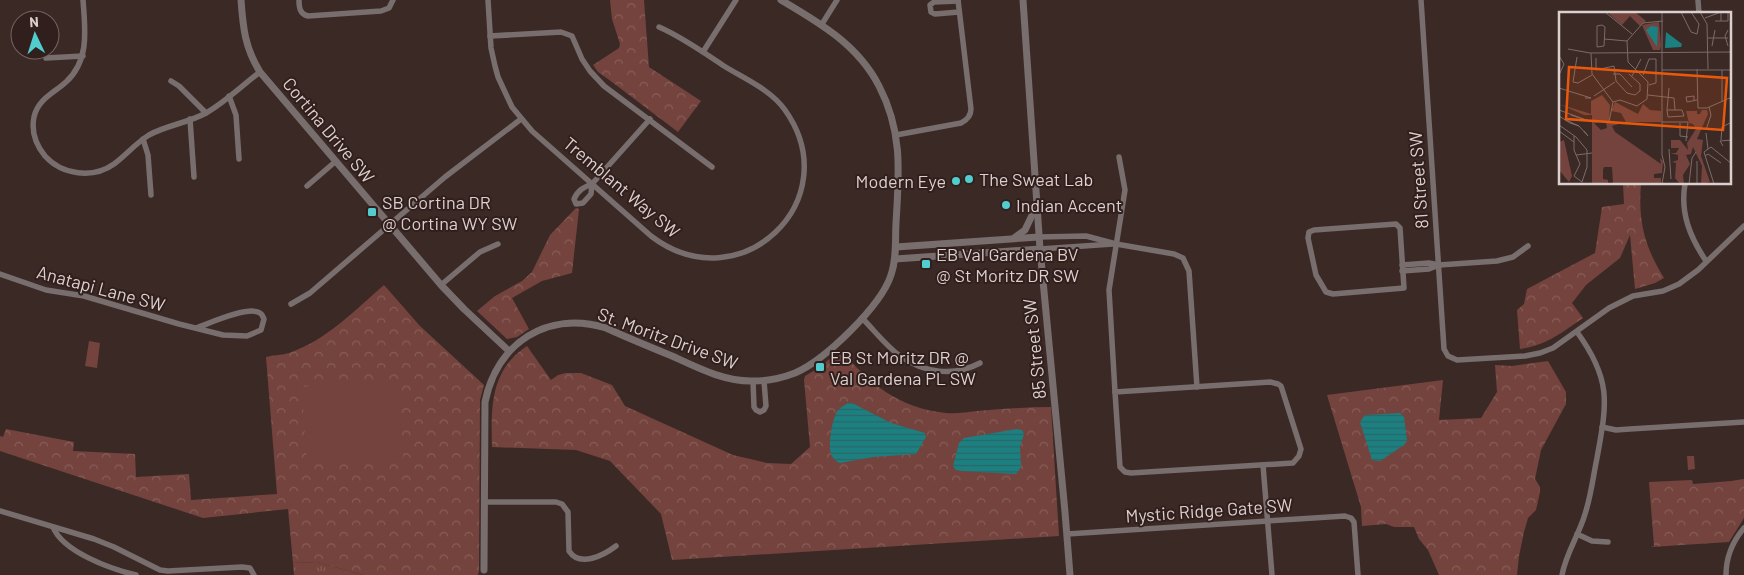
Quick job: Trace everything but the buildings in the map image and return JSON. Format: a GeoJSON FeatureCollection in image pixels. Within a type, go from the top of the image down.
{"type":"FeatureCollection","features":[{"type":"Feature","properties":{"kind":"street"},"geometry":{"type":"LineString","coordinates":[[83,0],[85,43],[79,66],[68,80],[47,96],[36,110],[34,121],[34,133],[41,152],[50,161],[66,171],[88,173],[100,171],[113,165],[143,139],[169,126],[206,113],[260,72]]}},
{"type":"Feature","properties":{"kind":"street","name":"Cortina Drive SW"},"geometry":{"type":"LineString","coordinates":[[241,0],[244,36],[252,58],[260,72],[441,285],[509,351]]}},
{"type":"Feature","properties":{"kind":"street"},"geometry":{"type":"LineString","coordinates":[[299,0],[302,13],[308,16],[381,11],[389,8],[393,0]]}},
{"type":"Feature","properties":{"kind":"street","name":"Tremblant Way SW"},"geometry":{"type":"LineString","coordinates":[[488,0],[491,48],[498,77],[512,107],[521,120],[661,244],[681,254],[694,257],[718,259],[742,254],[780,229],[794,208],[802,183],[804,158],[798,132],[786,112],[764,90],[659,26]]}},
{"type":"Feature","properties":{"kind":"street"},"geometry":{"type":"LineString","coordinates":[[703,52],[736,0]]}},
{"type":"Feature","properties":{"kind":"street","name":"St. Moritz Drive SW"},"geometry":{"type":"LineString","coordinates":[[484,570],[485,402],[493,374],[509,351],[530,334],[564,323],[588,324],[606,328],[731,380],[764,381],[784,377],[817,360],[862,318],[880,298],[890,277],[896,247],[899,154],[891,115],[885,98],[873,76],[847,45],[822,24],[781,0]]}},
{"type":"Feature","properties":{"kind":"street"},"geometry":{"type":"LineString","coordinates":[[822,24],[837,0]]}},
{"type":"Feature","properties":{"kind":"street"},"geometry":{"type":"LineString","coordinates":[[896,135],[961,123],[970,115],[969,87],[958,0],[934,2],[930,5],[931,12],[935,14],[959,12]]}},
{"type":"Feature","properties":{"kind":"street","name":"85 Street SW"},"geometry":{"type":"LineString","coordinates":[[1023,0],[1040,250],[1070,575]]}},
{"type":"Feature","properties":{"kind":"street","name":"81 Street SW"},"geometry":{"type":"LineString","coordinates":[[1420,0],[1444,349],[1448,356],[1457,360],[1525,356],[1553,348],[1577,332]]}},
{"type":"Feature","properties":{"kind":"street"},"geometry":{"type":"LineString","coordinates":[[490,36],[561,32],[569,34],[573,38],[582,59],[597,79],[712,166]]}},
{"type":"Feature","properties":{"kind":"street"},"geometry":{"type":"LineString","coordinates":[[60,57],[83,56]]}},
{"type":"Feature","properties":{"kind":"street"},"geometry":{"type":"LineString","coordinates":[[171,80],[206,113]]}},
{"type":"Feature","properties":{"kind":"street"},"geometry":{"type":"LineString","coordinates":[[229,96],[236,115],[239,158]]}},
{"type":"Feature","properties":{"kind":"street"},"geometry":{"type":"LineString","coordinates":[[190,119],[194,177]]}},
{"type":"Feature","properties":{"kind":"street"},"geometry":{"type":"LineString","coordinates":[[592,184],[650,119]]}},
{"type":"Feature","properties":{"kind":"street"},"geometry":{"type":"LineString","coordinates":[[291,304],[310,293],[445,177],[521,120]]}},
{"type":"Feature","properties":{"kind":"street"},"geometry":{"type":"LineString","coordinates":[[143,139],[148,155],[151,195]]}},
{"type":"Feature","properties":{"kind":"street"},"geometry":{"type":"LineString","coordinates":[[1115,392],[1270,382],[1278,384],[1281,386],[1301,452],[1293,462],[1263,465],[1131,473],[1125,472],[1120,467],[1119,462],[1109,290],[1125,190],[1119,157]]}},
{"type":"Feature","properties":{"kind":"street"},"geometry":{"type":"LineString","coordinates":[[308,186],[336,161]]}},
{"type":"Feature","properties":{"kind":"street"},"geometry":{"type":"LineString","coordinates":[[1685,185],[1683,194],[1685,218],[1692,237],[1706,261]]}},
{"type":"Feature","properties":{"kind":"street"},"geometry":{"type":"LineString","coordinates":[[1012,239],[1025,230],[1037,204]]}},
{"type":"Feature","properties":{"kind":"street"},"geometry":{"type":"LineString","coordinates":[[1396,224],[1400,228],[1402,268],[1404,288],[1330,294],[1326,292],[1316,275],[1309,232],[1314,230],[1396,224]]}},
{"type":"Feature","properties":{"kind":"street"},"geometry":{"type":"LineString","coordinates":[[1562,575],[1567,554],[1585,516],[1605,413],[1603,384],[1595,359],[1577,332],[1603,312],[1633,296],[1663,291],[1679,284],[1698,270],[1744,226]]}},
{"type":"Feature","properties":{"kind":"street"},"geometry":{"type":"LineString","coordinates":[[896,247],[1039,237],[1086,236],[1183,258],[1189,271],[1197,387]]}},
{"type":"Feature","properties":{"kind":"street"},"geometry":{"type":"LineString","coordinates":[[441,285],[480,252],[498,244]]}},
{"type":"Feature","properties":{"kind":"street"},"geometry":{"type":"LineString","coordinates":[[895,259],[1116,244]]}},
{"type":"Feature","properties":{"kind":"street"},"geometry":{"type":"LineString","coordinates":[[1402,268],[1428,263],[1439,265],[1506,260],[1528,246]]}},
{"type":"Feature","properties":{"kind":"street","name":"Anatapi Lane SW"},"geometry":{"type":"LineString","coordinates":[[0,274],[46,290],[84,296],[196,328],[223,335],[247,336],[261,330],[264,319],[258,312],[249,311],[196,328]]}},
{"type":"Feature","properties":{"kind":"street"},"geometry":{"type":"LineString","coordinates":[[862,318],[899,356],[924,368],[952,372],[980,363]]}},
{"type":"Feature","properties":{"kind":"street"},"geometry":{"type":"LineString","coordinates":[[752,382],[754,407],[760,412],[766,406],[764,381]]}},
{"type":"Feature","properties":{"kind":"street"},"geometry":{"type":"LineString","coordinates":[[1602,427],[1630,430],[1744,422]]}},
{"type":"Feature","properties":{"kind":"street"},"geometry":{"type":"LineString","coordinates":[[1263,465],[1272,575]]}},
{"type":"Feature","properties":{"kind":"street"},"geometry":{"type":"LineString","coordinates":[[484,502],[556,502],[562,504],[568,512],[569,552],[576,559],[582,560],[597,556],[616,546]]}},
{"type":"Feature","properties":{"kind":"street"},"geometry":{"type":"LineString","coordinates":[[0,511],[114,547],[160,570],[242,567],[250,568],[254,575]]}},
{"type":"Feature","properties":{"kind":"street","name":"Mystic Ridge Gate SW"},"geometry":{"type":"LineString","coordinates":[[1067,534],[1345,516],[1351,518],[1354,522],[1358,575]]}},
{"type":"Feature","properties":{"kind":"street"},"geometry":{"type":"LineString","coordinates":[[53,527],[62,539],[85,556],[136,575]]}},
{"type":"Feature","properties":{"kind":"street"},"geometry":{"type":"LineString","coordinates":[[1726,575],[1727,562],[1733,544],[1744,528]]}},
{"type":"Feature","properties":{"kind":"street"},"geometry":{"type":"LineString","coordinates":[[1576,534],[1592,541],[1608,542]]}},
{"type":"Feature","properties":{"kind":"green space"},"geometry":{"type":"Polygon","coordinates":[[[610,0],[644,0],[649,67],[701,101],[678,132],[598,72],[593,65],[619,48],[620,44],[612,19],[610,0]]]}},
{"type":"Feature","properties":{"kind":"green space"},"geometry":{"type":"Polygon","coordinates":[[[1623,185],[1641,185],[1640,197],[1644,233],[1647,244],[1664,278],[1635,289],[1630,235],[1620,258],[1586,285],[1572,303],[1583,318],[1561,333],[1538,345],[1520,349],[1517,310],[1524,304],[1527,289],[1595,253],[1602,207],[1624,204],[1623,185]]]}},
{"type":"Feature","properties":{"kind":"green space"},"geometry":{"type":"Polygon","coordinates":[[[576,208],[579,209],[572,273],[542,281],[512,298],[529,329],[517,337],[507,339],[477,311],[495,296],[522,281],[532,272],[550,235],[576,208]]]}},
{"type":"Feature","properties":{"kind":"green space"},"geometry":{"type":"Polygon","coordinates":[[[384,285],[420,326],[484,385],[480,400],[478,575],[363,575],[317,562],[293,563],[288,509],[203,518],[0,451],[0,436],[3,437],[6,429],[74,442],[73,451],[135,454],[136,477],[189,474],[191,500],[277,494],[266,357],[289,353],[316,340],[340,324],[384,285]]]}},
{"type":"Feature","properties":{"kind":"green space"},"geometry":{"type":"Polygon","coordinates":[[[89,341],[100,343],[97,368],[85,366],[89,341]]]}},
{"type":"Feature","properties":{"kind":"green space"},"geometry":{"type":"Polygon","coordinates":[[[527,346],[551,380],[558,375],[566,373],[581,373],[612,385],[625,406],[733,455],[767,463],[791,464],[810,447],[805,376],[820,367],[840,350],[875,384],[900,400],[914,406],[946,413],[1051,407],[1059,536],[672,560],[661,514],[610,461],[576,450],[492,447],[493,404],[499,378],[506,366],[527,346]]]}},
{"type":"Feature","properties":{"kind":"green space"},"geometry":{"type":"Polygon","coordinates":[[[1548,361],[1566,392],[1566,404],[1541,450],[1535,479],[1540,487],[1540,492],[1536,510],[1528,518],[1524,532],[1517,575],[1439,575],[1428,550],[1419,539],[1414,527],[1394,527],[1386,524],[1362,526],[1361,507],[1327,395],[1443,380],[1439,420],[1481,418],[1497,392],[1495,365],[1512,366],[1548,361]]]}},
{"type":"Feature","properties":{"kind":"green space"},"geometry":{"type":"Polygon","coordinates":[[[397,380],[403,457],[307,464],[302,387],[397,380]]]}},
{"type":"Feature","properties":{"kind":"green space"},"geometry":{"type":"Polygon","coordinates":[[[1687,456],[1694,456],[1695,469],[1688,470],[1687,456]]]}},
{"type":"Feature","properties":{"kind":"green space"},"geometry":{"type":"Polygon","coordinates":[[[1744,479],[1744,518],[1729,542],[1651,547],[1654,546],[1649,482],[1692,480],[1693,484],[1744,479]]]}},
{"type":"Feature","properties":{"kind":"green space"},"geometry":{"type":"Polygon","coordinates":[[[317,562],[363,575],[294,575],[293,563],[317,562]]]}},
{"type":"Feature","properties":{"kind":"water"},"geometry":{"type":"Polygon","coordinates":[[[848,403],[852,403],[891,423],[925,433],[926,437],[916,454],[873,457],[840,463],[831,454],[831,432],[838,410],[848,403]]]}},
{"type":"Feature","properties":{"kind":"water"},"geometry":{"type":"Polygon","coordinates":[[[1400,413],[1404,417],[1407,441],[1380,461],[1372,460],[1360,422],[1365,415],[1400,413]]]}},
{"type":"Feature","properties":{"kind":"water"},"geometry":{"type":"Polygon","coordinates":[[[1017,429],[1022,430],[1024,434],[1020,447],[1021,467],[1016,474],[962,471],[956,470],[953,466],[959,443],[964,438],[1017,429]]]}},
{"type":"Feature","properties":{"kind":"place","name":"The Sweat Lab"},"geometry":{"type":"Point","coordinates":[969,179]}},
{"type":"Feature","properties":{"kind":"place","name":"Modern Eye"},"geometry":{"type":"Point","coordinates":[956,181]}},
{"type":"Feature","properties":{"kind":"place","name":"Indian Accent"},"geometry":{"type":"Point","coordinates":[1006,205]}},
{"type":"Feature","properties":{"kind":"place","name":"SB Cortina DR @ Cortina WY SW"},"geometry":{"type":"Point","coordinates":[372,212]}},
{"type":"Feature","properties":{"kind":"place","name":"EB Val Gardena BV @ St Moritz DR SW"},"geometry":{"type":"Point","coordinates":[926,264]}},
{"type":"Feature","properties":{"kind":"place","name":"EB St Moritz DR @ Val Gardena PL SW"},"geometry":{"type":"Point","coordinates":[820,367]}}]}
